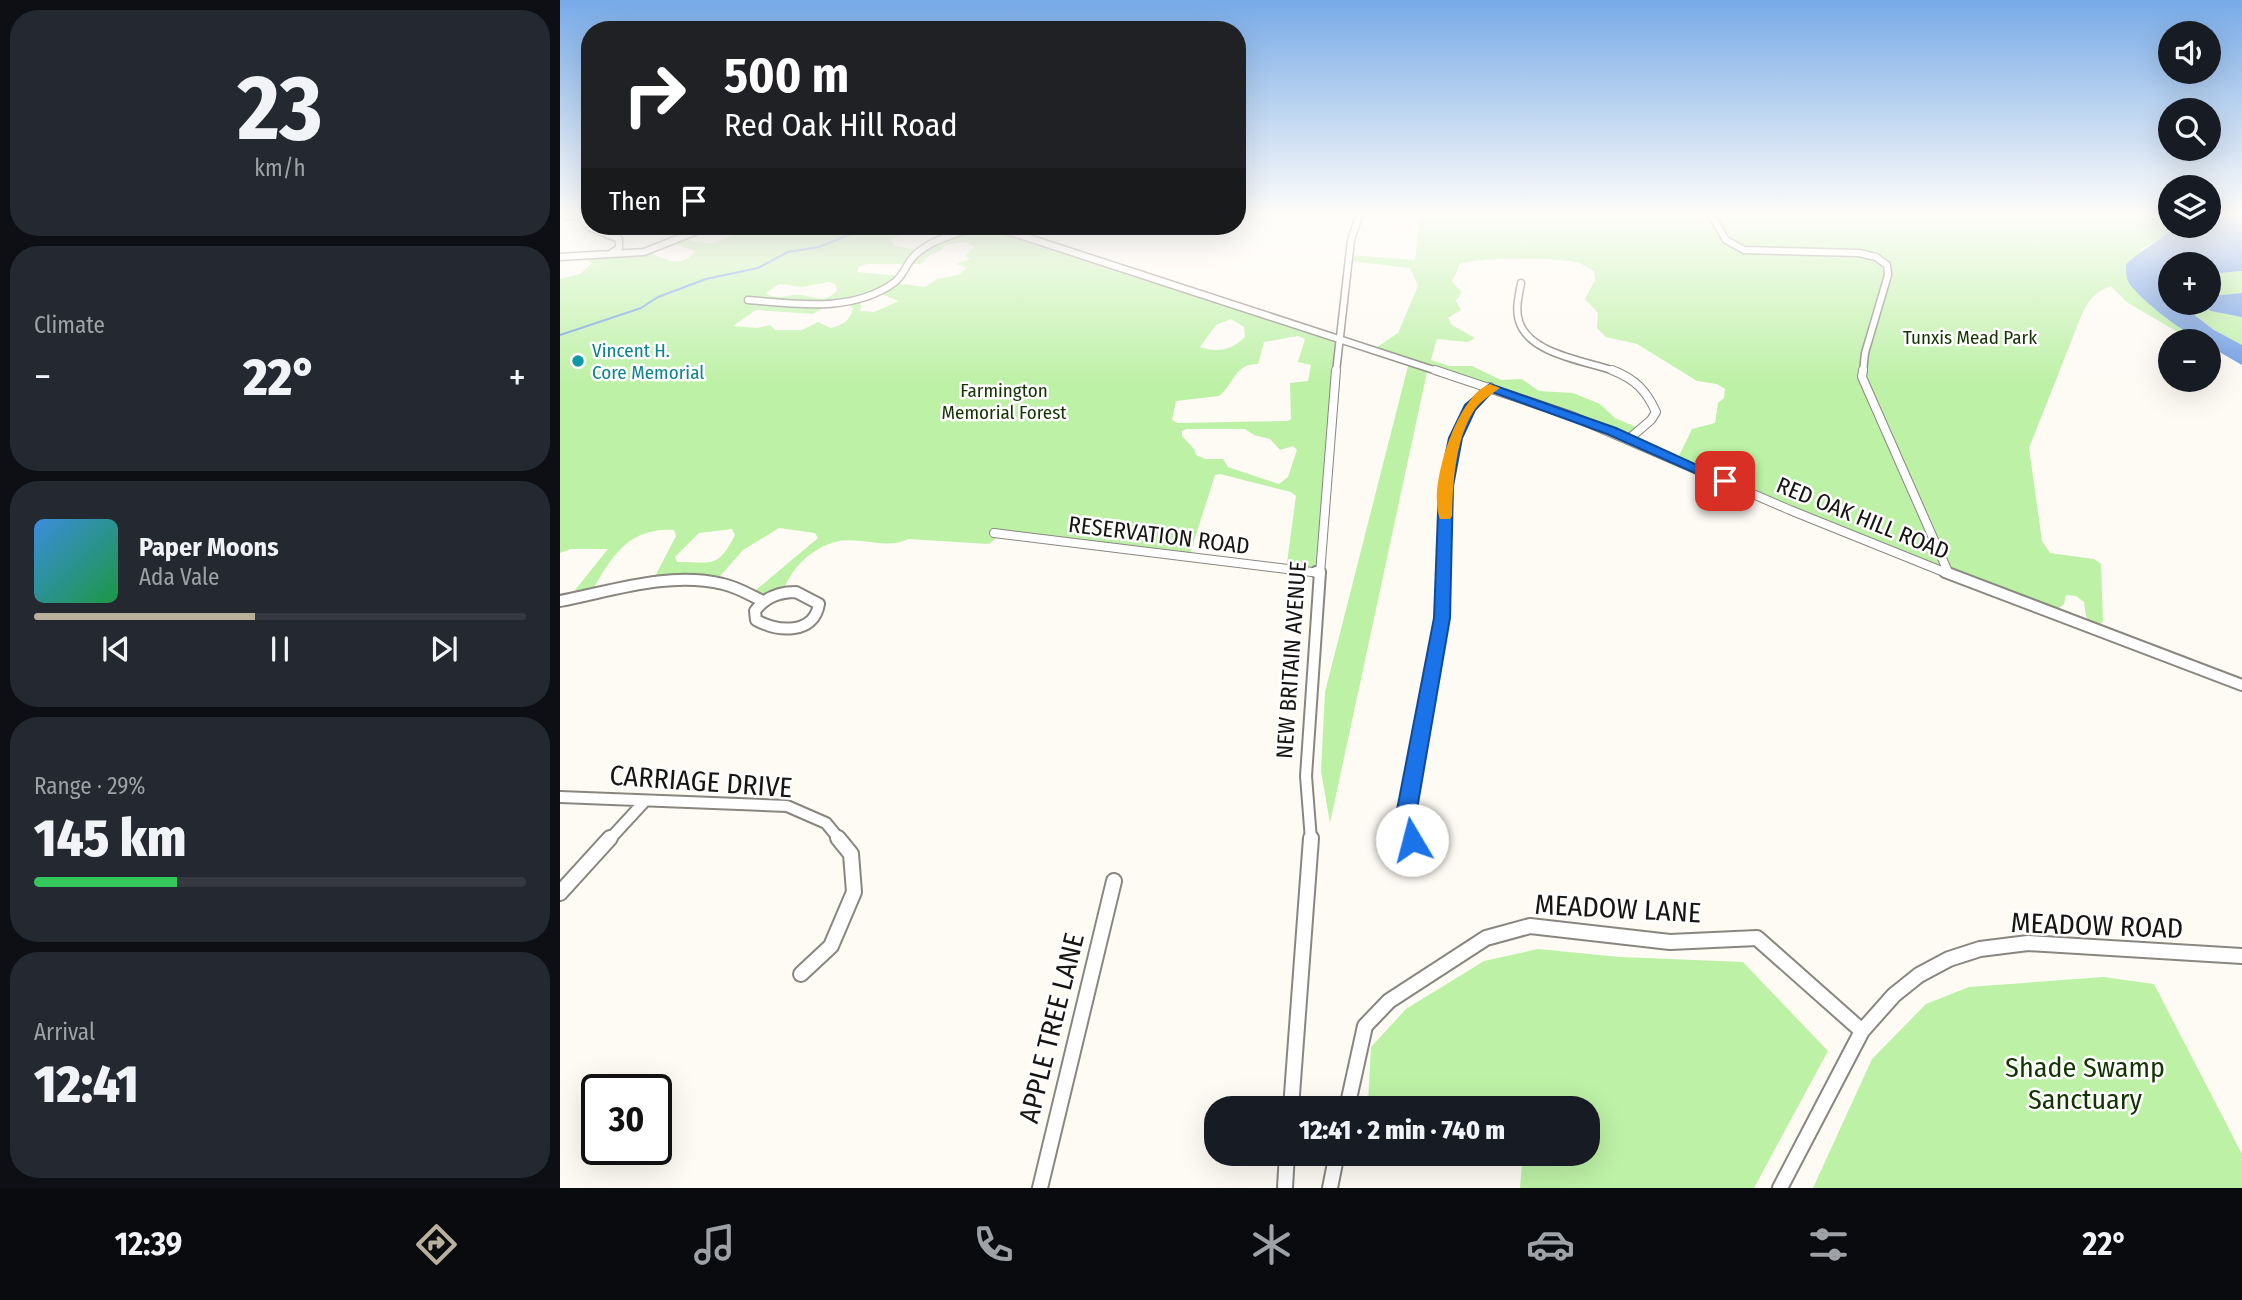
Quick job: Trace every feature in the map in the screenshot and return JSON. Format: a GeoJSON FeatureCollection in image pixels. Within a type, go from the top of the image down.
{"type":"FeatureCollection","features":[{"type":"Feature","properties":{"kind":"street"},"geometry":{"type":"LineString","coordinates":[[748,300],[816,304],[868,295],[895,282],[902,271]]}},
{"type":"Feature","properties":{"kind":"street","name":"RED OAK HILL ROAD"},"geometry":{"type":"LineString","coordinates":[[1134,271],[1490,387],[1630,438],[1790,510],[1949,574],[2242,685]]}},
{"type":"Feature","properties":{"kind":"street","name":"NEW BRITAIN AVENUE"},"geometry":{"type":"LineString","coordinates":[[1292,1096],[1312,848],[1306,776],[1339,337],[1347,271]]}},
{"type":"Feature","properties":{"kind":"street"},"geometry":{"type":"LineString","coordinates":[[1888,271],[1865,353],[1862,377],[1949,574]]}},
{"type":"Feature","properties":{"kind":"street"},"geometry":{"type":"LineString","coordinates":[[1521,283],[1517,309],[1520,324],[1528,335],[1569,357],[1620,373],[1648,391],[1656,412],[1651,420],[1630,438]]}},
{"type":"Feature","properties":{"kind":"street"},"geometry":{"type":"LineString","coordinates":[[1412,840],[1406,815],[1442,618],[1446,486],[1456,438],[1469,408],[1490,387]]}},
{"type":"Feature","properties":{"kind":"street","name":"RESERVATION ROAD"},"geometry":{"type":"LineString","coordinates":[[993,533],[1320,573]]}},
{"type":"Feature","properties":{"kind":"street"},"geometry":{"type":"LineString","coordinates":[[560,601],[643,585],[700,581],[724,584],[763,601],[780,593],[796,592],[816,600],[819,609],[804,625],[780,630],[756,620],[755,611],[763,601]]}},
{"type":"Feature","properties":{"kind":"street","name":"CARRIAGE DRIVE"},"geometry":{"type":"LineString","coordinates":[[560,797],[787,806],[826,823],[851,854],[854,892],[831,946],[802,974]]}},
{"type":"Feature","properties":{"kind":"street"},"geometry":{"type":"LineString","coordinates":[[560,893],[645,801]]}},
{"type":"Feature","properties":{"kind":"street","name":"APPLE TREE LANE"},"geometry":{"type":"LineString","coordinates":[[1040,1188],[1114,881]]}},
{"type":"Feature","properties":{"kind":"street","name":"MEADOW LANE"},"geometry":{"type":"LineString","coordinates":[[1350,1096],[1365,1026],[1389,1001],[1486,938],[1530,926],[1670,942],[1757,938],[1862,1031]]}},
{"type":"Feature","properties":{"kind":"street","name":"MEADOW ROAD"},"geometry":{"type":"LineString","coordinates":[[1780,1188],[1862,1031],[1894,995],[1919,975],[1949,959],[1980,949],[2028,943],[2242,956]]}},
{"type":"Feature","properties":{"kind":"street"},"geometry":{"type":"LineString","coordinates":[[1285,1188],[1286,1166]]}},
{"type":"Feature","properties":{"kind":"street"},"geometry":{"type":"LineString","coordinates":[[1329,1188],[1334,1166]]}},
{"type":"Feature","properties":{"kind":"green space","name":"Farmington Memorial Forest"},"geometry":{"type":"Polygon","coordinates":[[[583,271],[857,271],[902,276],[896,283],[925,287],[937,279],[958,275],[963,271],[1134,271],[1339,337],[1320,573],[1286,570],[1296,496],[1291,492],[1220,474],[1215,475],[1189,557],[1001,534],[989,544],[908,539],[890,543],[851,540],[827,545],[810,554],[796,567],[779,592],[774,596],[764,597],[750,595],[818,538],[815,533],[779,528],[743,550],[714,583],[651,584],[676,536],[674,530],[657,530],[643,534],[621,548],[589,596],[567,600],[608,549],[571,549],[560,553],[560,279],[583,271]],[[829,282],[802,287],[779,284],[766,293],[776,297],[800,295],[822,299],[837,290],[835,284],[829,282]],[[876,292],[858,298],[860,311],[874,312],[899,301],[876,292]],[[846,301],[824,304],[813,314],[756,310],[733,326],[757,328],[770,325],[775,330],[802,330],[818,322],[831,328],[845,322],[853,309],[846,301]],[[1231,319],[1216,325],[1200,347],[1218,350],[1230,347],[1245,337],[1244,327],[1231,319]],[[1298,336],[1264,342],[1258,364],[1239,371],[1219,396],[1176,401],[1172,420],[1178,423],[1291,419],[1290,383],[1308,381],[1311,365],[1298,362],[1305,339],[1298,336]],[[1245,429],[1182,431],[1182,436],[1196,455],[1205,459],[1223,459],[1228,467],[1279,484],[1288,477],[1297,450],[1293,446],[1280,450],[1270,439],[1254,435],[1245,429]],[[732,529],[699,533],[675,557],[677,562],[713,561],[724,554],[735,535],[732,529]]]}},
{"type":"Feature","properties":{"kind":"green space"},"geometry":{"type":"Polygon","coordinates":[[[1412,271],[1457,271],[1452,282],[1462,292],[1456,301],[1461,310],[1448,318],[1452,325],[1475,338],[1468,342],[1437,339],[1431,360],[1449,366],[1472,366],[1501,380],[1522,379],[1539,391],[1573,393],[1600,404],[1615,418],[1641,429],[1630,438],[1374,349],[1398,333],[1418,286],[1412,271]]]}},
{"type":"Feature","properties":{"kind":"green space","name":"Tunxis Mead Park"},"geometry":{"type":"Polygon","coordinates":[[[1594,271],[2132,271],[2128,280],[2158,309],[2158,315],[2166,315],[2185,329],[2172,329],[2128,303],[2111,286],[2100,292],[2091,299],[2083,313],[2029,448],[2042,541],[2050,553],[2094,559],[2101,564],[2103,621],[2095,630],[2086,616],[2084,602],[2076,596],[2066,595],[2064,604],[2053,613],[1677,460],[1692,429],[1715,423],[1718,403],[1724,398],[1725,389],[1717,384],[1697,381],[1637,344],[1606,337],[1597,328],[1598,313],[1585,299],[1595,280],[1594,271]]]}},
{"type":"Feature","properties":{"kind":"green space"},"geometry":{"type":"Polygon","coordinates":[[[2242,271],[2242,293],[2221,295],[2221,273],[2242,271]]]}},
{"type":"Feature","properties":{"kind":"green space"},"geometry":{"type":"Polygon","coordinates":[[[2221,309],[2242,313],[2242,347],[2221,335],[2221,329],[2213,329],[2195,315],[2221,315],[2221,309]]]}},
{"type":"Feature","properties":{"kind":"green space"},"geometry":{"type":"Polygon","coordinates":[[[1408,366],[1427,372],[1330,823],[1321,771],[1325,692],[1408,366]]]}},
{"type":"Feature","properties":{"kind":"green space"},"geometry":{"type":"Polygon","coordinates":[[[1538,949],[1620,957],[1743,962],[1828,1051],[1754,1188],[1520,1188],[1522,1166],[1600,1166],[1600,1096],[1368,1096],[1371,1047],[1406,1009],[1484,961],[1538,949]]]}},
{"type":"Feature","properties":{"kind":"green space","name":"Shade Swamp Sanctuary"},"geometry":{"type":"Polygon","coordinates":[[[2103,977],[2154,984],[2242,1154],[2242,1188],[1813,1188],[1872,1059],[1926,1004],[1969,987],[2103,977]]]}},
{"type":"Feature","properties":{"kind":"water"},"geometry":{"type":"Polygon","coordinates":[[[2127,271],[2158,271],[2158,311],[2141,297],[2128,281],[2127,271]]]}},
{"type":"Feature","properties":{"kind":"water"},"geometry":{"type":"Polygon","coordinates":[[[2242,293],[2242,317],[2221,313],[2221,295],[2242,293]]]}},
{"type":"Feature","properties":{"kind":"water"},"geometry":{"type":"Polygon","coordinates":[[[2163,315],[2195,315],[2213,329],[2183,329],[2163,315]]]}},
{"type":"Feature","properties":{"kind":"water"},"geometry":{"type":"Polygon","coordinates":[[[2221,334],[2242,345],[2242,365],[2221,353],[2221,334]]]}},
{"type":"Feature","properties":{"kind":"waterway"},"geometry":{"type":"LineString","coordinates":[[560,335],[641,308],[658,297],[706,279],[742,271]]}},
{"type":"Feature","properties":{"kind":"slow traffic"},"geometry":{"type":"LineString","coordinates":[[1445,516],[1446,486],[1456,438],[1469,408],[1490,387],[1493,388]]}},
{"type":"Feature","properties":{"kind":"place","name":"Vincent H. Core Memorial"},"geometry":{"type":"Point","coordinates":[578,361]}},
{"type":"Feature","properties":{"kind":"route"},"geometry":{"type":"LineString","coordinates":[[1412,840],[1406,815],[1442,618],[1446,486],[1456,438],[1469,408],[1490,387],[1630,438],[1725,481]]}}]}
